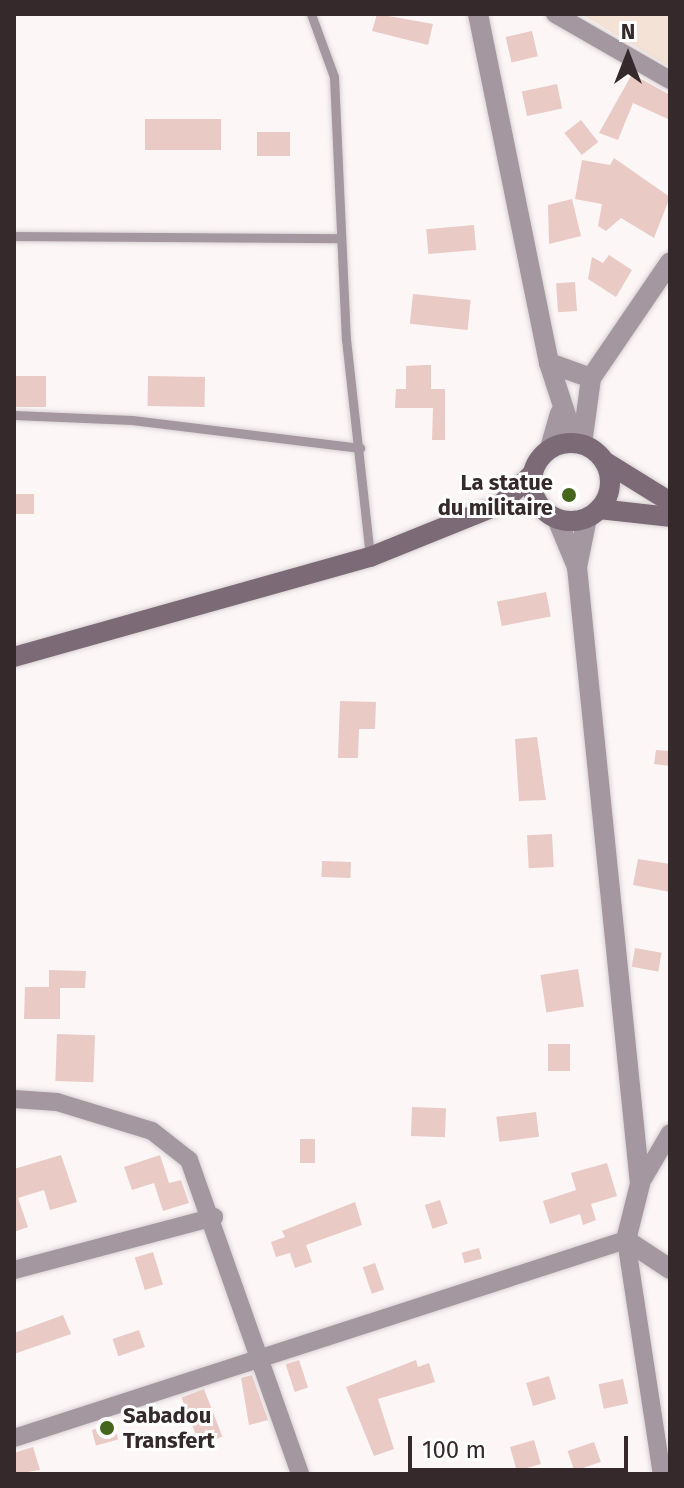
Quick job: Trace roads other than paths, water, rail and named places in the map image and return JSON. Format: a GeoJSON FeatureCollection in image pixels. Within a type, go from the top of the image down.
{"type":"FeatureCollection","features":[{"type":"Feature","properties":{"kind":"main road"},"geometry":{"type":"LineString","coordinates":[[14,657],[370,557],[501,504],[532,474],[550,448],[578,444],[670,502]]}},
{"type":"Feature","properties":{"kind":"main road"},"geometry":{"type":"LineString","coordinates":[[593,514],[610,486],[604,461]]}},
{"type":"Feature","properties":{"kind":"main road"},"geometry":{"type":"LineString","coordinates":[[532,474],[550,515]]}},
{"type":"Feature","properties":{"kind":"main road"},"geometry":{"type":"LineString","coordinates":[[501,504],[550,515],[670,517]]}},
{"type":"Feature","properties":{"kind":"street"},"geometry":{"type":"LineString","coordinates":[[478,14],[560,413],[578,444]]}},
{"type":"Feature","properties":{"kind":"street"},"geometry":{"type":"LineString","coordinates":[[555,14],[670,80]]}},
{"type":"Feature","properties":{"kind":"street"},"geometry":{"type":"LineString","coordinates":[[578,444],[591,378],[670,262]]}},
{"type":"Feature","properties":{"kind":"street"},"geometry":{"type":"LineString","coordinates":[[549,363],[591,378]]}},
{"type":"Feature","properties":{"kind":"street"},"geometry":{"type":"LineString","coordinates":[[550,448],[560,413]]}},
{"type":"Feature","properties":{"kind":"street"},"geometry":{"type":"LineString","coordinates":[[577,567],[593,514]]}},
{"type":"Feature","properties":{"kind":"street"},"geometry":{"type":"LineString","coordinates":[[550,515],[577,567],[640,1184]]}},
{"type":"Feature","properties":{"kind":"street"},"geometry":{"type":"LineString","coordinates":[[14,1099],[57,1102],[152,1131],[189,1160],[214,1217],[300,1474]]}},
{"type":"Feature","properties":{"kind":"street"},"geometry":{"type":"LineString","coordinates":[[662,1474],[626,1240],[640,1184],[670,1133]]}},
{"type":"Feature","properties":{"kind":"street"},"geometry":{"type":"LineString","coordinates":[[14,1270],[214,1217]]}},
{"type":"Feature","properties":{"kind":"street"},"geometry":{"type":"LineString","coordinates":[[626,1240],[670,1269]]}},
{"type":"Feature","properties":{"kind":"street"},"geometry":{"type":"LineString","coordinates":[[14,1438],[626,1240]]}},
{"type":"Feature","properties":{"kind":"lane"},"geometry":{"type":"LineString","coordinates":[[311,14],[334,77],[341,238],[370,557]]}},
{"type":"Feature","properties":{"kind":"lane"},"geometry":{"type":"LineString","coordinates":[[14,236],[341,238]]}},
{"type":"Feature","properties":{"kind":"lane"},"geometry":{"type":"LineString","coordinates":[[14,415],[132,420],[360,448]]}},
{"type":"Feature","properties":{"kind":"place","name":"La statue du militaire"},"geometry":{"type":"Point","coordinates":[569,495]}},
{"type":"Feature","properties":{"kind":"place","name":"Sabadou Transfert"},"geometry":{"type":"Point","coordinates":[107,1428]}}]}
